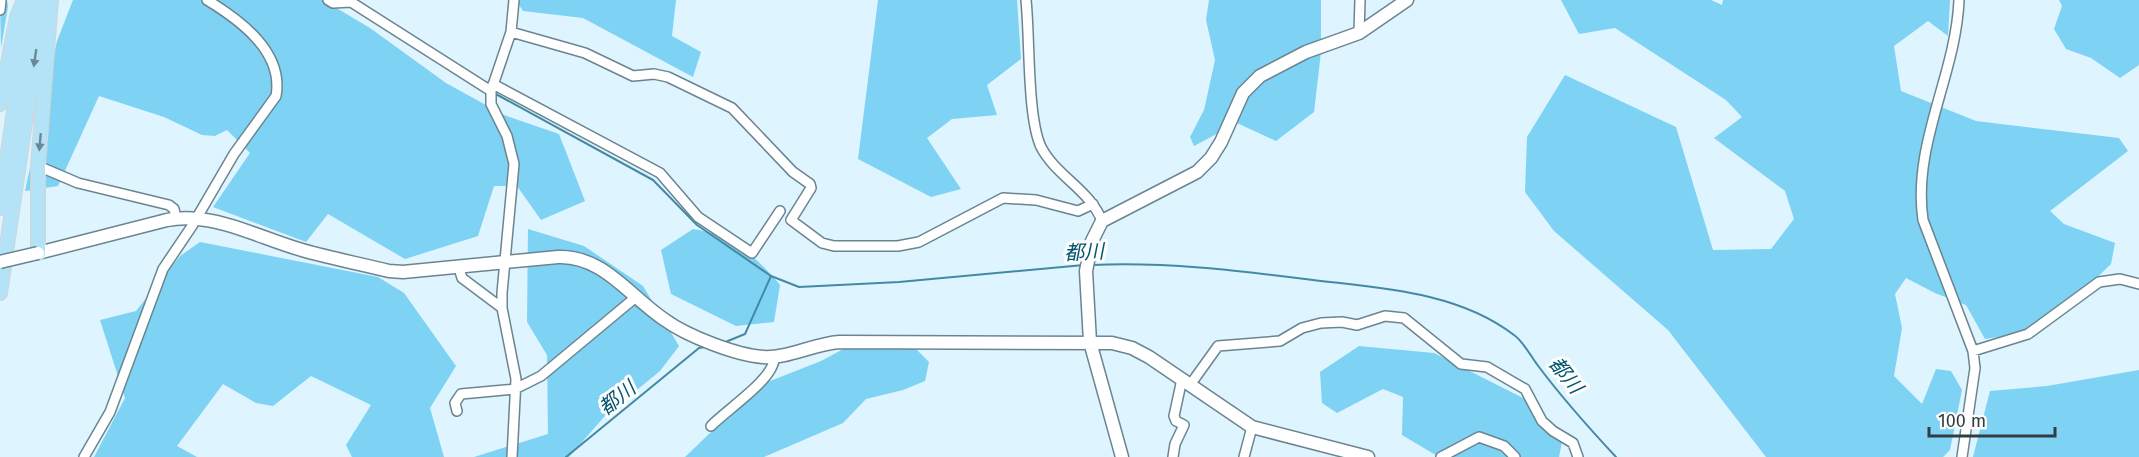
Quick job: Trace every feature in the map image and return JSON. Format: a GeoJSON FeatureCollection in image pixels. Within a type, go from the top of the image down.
{"type":"FeatureCollection","features":[{"type":"Feature","properties":{"kind":"main road"},"geometry":{"type":"LineString","coordinates":[[0,104],[17,17],[24,0]]}},
{"type":"Feature","properties":{"kind":"main road"},"geometry":{"type":"LineString","coordinates":[[0,208],[30,0]]}},
{"type":"Feature","properties":{"kind":"main road"},"geometry":{"type":"LineString","coordinates":[[0,293],[43,0]]}},
{"type":"Feature","properties":{"kind":"main road"},"geometry":{"type":"LineString","coordinates":[[38,253],[38,166],[51,0]]}},
{"type":"Feature","properties":{"kind":"street"},"geometry":{"type":"LineString","coordinates":[[0,10],[2,0]]}},
{"type":"Feature","properties":{"kind":"street"},"geometry":{"type":"LineString","coordinates":[[84,457],[110,412],[164,269],[197,219],[234,154],[276,96],[277,89],[267,49],[227,12],[207,0]]}},
{"type":"Feature","properties":{"kind":"street"},"geometry":{"type":"LineString","coordinates":[[328,0],[333,3],[351,2],[492,87],[660,173],[698,218],[752,253],[780,211]]}},
{"type":"Feature","properties":{"kind":"street"},"geometry":{"type":"LineString","coordinates":[[512,457],[515,389],[502,308],[514,164],[507,136],[491,104],[492,87],[511,32],[514,0]]}},
{"type":"Feature","properties":{"kind":"street"},"geometry":{"type":"LineString","coordinates":[[1026,0],[1034,116],[1041,146],[1054,165],[1093,204],[1102,221]]}},
{"type":"Feature","properties":{"kind":"street"},"geometry":{"type":"LineString","coordinates":[[1359,33],[1360,0]]}},
{"type":"Feature","properties":{"kind":"street"},"geometry":{"type":"LineString","coordinates":[[1122,457],[1090,342],[1086,271],[1088,256],[1102,221],[1197,172],[1211,158],[1221,142],[1243,93],[1260,76],[1306,52],[1359,33],[1407,0]]}},
{"type":"Feature","properties":{"kind":"street"},"geometry":{"type":"LineString","coordinates":[[1959,0],[1956,40],[1923,159],[1920,201],[1923,220],[1972,351],[1975,368],[1962,457]]}},
{"type":"Feature","properties":{"kind":"street"},"geometry":{"type":"LineString","coordinates":[[511,32],[585,53],[633,76],[654,74],[668,77],[732,108],[793,172],[810,184],[811,188],[791,220],[822,243],[834,246],[909,245],[930,237],[1003,198],[1036,200],[1078,211],[1093,204]]}},
{"type":"Feature","properties":{"kind":"street"},"geometry":{"type":"LineString","coordinates":[[38,166],[78,183],[169,205],[174,209],[177,218]]}},
{"type":"Feature","properties":{"kind":"street"},"geometry":{"type":"LineString","coordinates":[[0,262],[177,218],[197,219],[302,250],[388,271],[459,268],[558,257],[580,258],[601,267],[665,321],[688,333],[746,354],[774,357],[809,346],[839,342],[1112,343],[1132,348],[1252,427],[1368,457]]}},
{"type":"Feature","properties":{"kind":"street"},"geometry":{"type":"LineString","coordinates":[[459,268],[462,278],[502,308]]}},
{"type":"Feature","properties":{"kind":"street"},"geometry":{"type":"LineString","coordinates":[[1972,351],[2028,334],[2099,282],[2120,279],[2139,284]]}},
{"type":"Feature","properties":{"kind":"street"},"geometry":{"type":"LineString","coordinates":[[457,411],[455,403],[461,394],[515,389],[541,376],[636,297]]}},
{"type":"Feature","properties":{"kind":"street"},"geometry":{"type":"LineString","coordinates":[[1173,457],[1175,444],[1184,425],[1176,421],[1174,416],[1186,382],[1218,346],[1280,341],[1302,328],[1321,323],[1342,321],[1357,325],[1385,316],[1404,318],[1461,364],[1487,367],[1526,389],[1542,421],[1573,443],[1578,457]]}},
{"type":"Feature","properties":{"kind":"street"},"geometry":{"type":"LineString","coordinates":[[711,426],[765,380],[775,363],[774,357]]}},
{"type":"Feature","properties":{"kind":"street"},"geometry":{"type":"LineString","coordinates":[[1244,457],[1252,427]]}},
{"type":"Feature","properties":{"kind":"street"},"geometry":{"type":"LineString","coordinates":[[1441,457],[1479,437],[1504,446],[1515,457]]}},
{"type":"Feature","properties":{"kind":"shaded area"},"geometry":{"type":"Polygon","coordinates":[[[0,0],[7,0],[8,7],[1,48],[0,0]]]}},
{"type":"Feature","properties":{"kind":"shaded area"},"geometry":{"type":"Polygon","coordinates":[[[73,0],[323,0],[370,28],[446,83],[504,115],[559,134],[585,201],[541,220],[517,186],[494,186],[478,236],[405,259],[328,214],[306,242],[213,207],[250,153],[227,130],[215,136],[202,135],[164,117],[99,96],[58,186],[25,191],[57,41],[73,0]]]}},
{"type":"Feature","properties":{"kind":"shaded area"},"geometry":{"type":"Polygon","coordinates":[[[516,0],[676,0],[672,36],[701,52],[693,77],[583,18],[523,11],[516,0]]]}},
{"type":"Feature","properties":{"kind":"shaded area"},"geometry":{"type":"Polygon","coordinates":[[[878,0],[1017,0],[1021,59],[987,85],[997,115],[952,119],[927,138],[961,189],[931,197],[858,159],[878,0]]]}},
{"type":"Feature","properties":{"kind":"shaded area"},"geometry":{"type":"Polygon","coordinates":[[[1209,0],[1321,0],[1321,52],[1314,112],[1276,141],[1237,123],[1194,146],[1190,137],[1204,110],[1215,60],[1206,20],[1209,0]]]}},
{"type":"Feature","properties":{"kind":"shaded area"},"geometry":{"type":"Polygon","coordinates":[[[1561,0],[1711,0],[1722,5],[1723,0],[1950,0],[1948,36],[1928,21],[1894,46],[1901,91],[1976,121],[2119,138],[2128,151],[2050,211],[2064,224],[2115,243],[2111,264],[2076,298],[2032,332],[1985,339],[1966,305],[1906,278],[1895,294],[1902,328],[1894,376],[1922,404],[1936,369],[1951,371],[1962,390],[1950,450],[1943,457],[1766,457],[1668,330],[1554,231],[1525,192],[1527,137],[1565,75],[1676,127],[1713,250],[1771,249],[1794,219],[1785,191],[1714,138],[1742,117],[1726,100],[1615,28],[1579,34],[1561,0]]]}},
{"type":"Feature","properties":{"kind":"shaded area"},"geometry":{"type":"Polygon","coordinates":[[[2059,0],[2139,0],[2139,65],[2120,78],[2091,58],[2066,49],[2054,29],[2062,6],[2059,0]]]}},
{"type":"Feature","properties":{"kind":"shaded area"},"geometry":{"type":"Polygon","coordinates":[[[528,229],[584,246],[643,286],[679,346],[660,371],[604,417],[569,457],[474,457],[548,434],[547,355],[527,322],[528,229]]]}},
{"type":"Feature","properties":{"kind":"shaded area"},"geometry":{"type":"Polygon","coordinates":[[[693,229],[730,241],[752,256],[771,274],[780,285],[774,322],[736,326],[671,294],[661,250],[693,229]]]}},
{"type":"Feature","properties":{"kind":"shaded area"},"geometry":{"type":"Polygon","coordinates":[[[200,242],[378,277],[404,293],[456,366],[430,408],[444,457],[352,457],[346,445],[371,405],[311,376],[273,406],[256,403],[223,384],[177,446],[197,457],[94,457],[125,398],[100,320],[136,311],[180,256],[200,242]]]}},
{"type":"Feature","properties":{"kind":"shaded area"},"geometry":{"type":"Polygon","coordinates":[[[910,343],[929,362],[925,381],[903,390],[866,399],[843,423],[764,457],[685,457],[760,385],[821,361],[849,346],[910,343]]]}},
{"type":"Feature","properties":{"kind":"shaded area"},"geometry":{"type":"Polygon","coordinates":[[[1359,346],[1434,353],[1529,401],[1563,437],[1559,457],[1439,457],[1402,435],[1403,397],[1383,389],[1337,413],[1322,403],[1320,372],[1359,346]]]}},
{"type":"Feature","properties":{"kind":"shaded area"},"geometry":{"type":"Polygon","coordinates":[[[2139,370],[2139,457],[1973,457],[1990,391],[2047,386],[2139,370]]]}},
{"type":"Feature","properties":{"kind":"waterway"},"geometry":{"type":"LineString","coordinates":[[494,93],[653,180],[697,225],[771,276],[799,287],[899,282],[1084,265]]}},
{"type":"Feature","properties":{"kind":"waterway","name":"都川"},"geometry":{"type":"LineString","coordinates":[[1093,265],[1173,266],[1252,273],[1387,289],[1441,300],[1467,309],[1491,320],[1518,338],[1557,390],[1616,457]]}},
{"type":"Feature","properties":{"kind":"waterway","name":"都川"},"geometry":{"type":"LineString","coordinates":[[723,343],[745,334],[771,276]]}},
{"type":"Feature","properties":{"kind":"waterway","name":"都川"},"geometry":{"type":"LineString","coordinates":[[566,457],[699,348],[705,347]]}}]}
